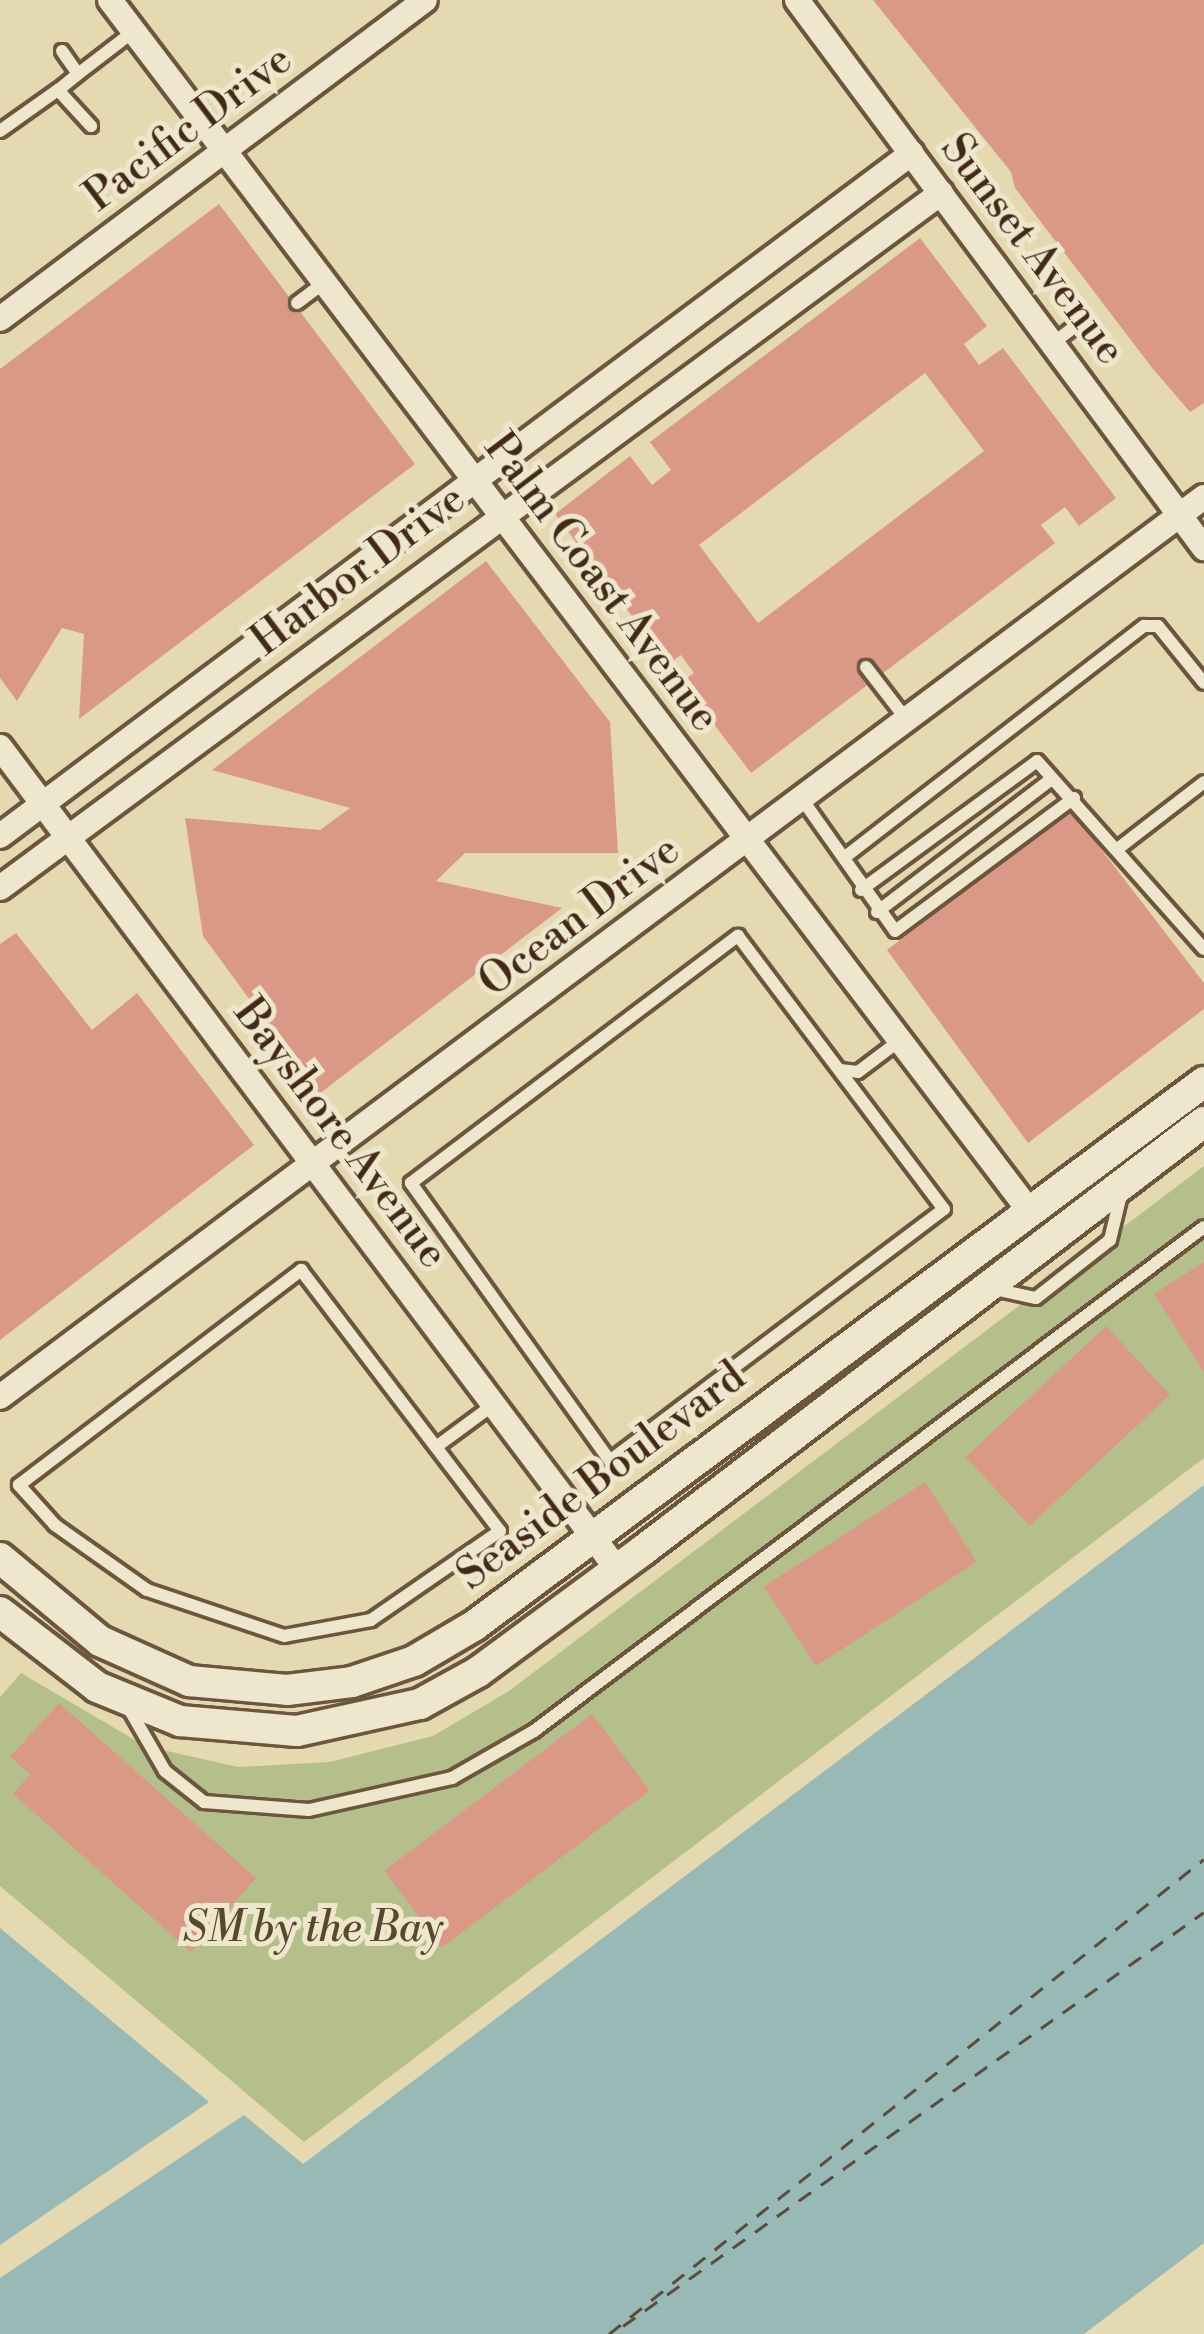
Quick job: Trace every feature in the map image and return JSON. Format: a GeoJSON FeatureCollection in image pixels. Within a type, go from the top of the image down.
{"type":"FeatureCollection","features":[{"type":"Feature","properties":{"kind":"street","name":"Palm Coast Avenue"},"geometry":{"type":"LineString","coordinates":[[110,0],[1031,1214]]}},
{"type":"Feature","properties":{"kind":"street","name":"Pacific Drive"},"geometry":{"type":"LineString","coordinates":[[0,320],[425,0]]}},
{"type":"Feature","properties":{"kind":"street","name":"Sunset Avenue"},"geometry":{"type":"LineString","coordinates":[[797,0],[1204,548]]}},
{"type":"Feature","properties":{"kind":"street","name":"Harbor Drive"},"geometry":{"type":"LineString","coordinates":[[0,836],[912,153]]}},
{"type":"Feature","properties":{"kind":"street","name":"Harbor Drive"},"geometry":{"type":"LineString","coordinates":[[0,889],[941,193]]}},
{"type":"Feature","properties":{"kind":"street","name":"Ocean Drive"},"geometry":{"type":"LineString","coordinates":[[0,1397],[1204,497]]}},
{"type":"Feature","properties":{"kind":"street","name":"Bayshore Avenue"},"geometry":{"type":"LineString","coordinates":[[0,747],[617,1568]]}},
{"type":"Feature","properties":{"kind":"street","name":"Seaside Boulevard"},"geometry":{"type":"LineString","coordinates":[[0,1558],[125,1655],[190,1681],[264,1691],[352,1682],[414,1661],[593,1537],[1204,1082]]}},
{"type":"Feature","properties":{"kind":"street","name":"Seaside Boulevard"},"geometry":{"type":"LineString","coordinates":[[0,1612],[124,1701],[180,1720],[253,1730],[370,1720],[460,1683],[1204,1122]]}},
{"type":"Feature","properties":{"kind":"lane"},"geometry":{"type":"LineString","coordinates":[[0,131],[134,31]]}},
{"type":"Feature","properties":{"kind":"lane"},"geometry":{"type":"LineString","coordinates":[[62,51],[78,74]]}},
{"type":"Feature","properties":{"kind":"lane"},"geometry":{"type":"LineString","coordinates":[[58,90],[92,126]]}},
{"type":"Feature","properties":{"kind":"lane"},"geometry":{"type":"LineString","coordinates":[[297,303],[324,283]]}},
{"type":"Feature","properties":{"kind":"lane"},"geometry":{"type":"LineString","coordinates":[[1053,343],[1082,321]]}},
{"type":"Feature","properties":{"kind":"lane"},"geometry":{"type":"LineString","coordinates":[[844,857],[1144,626],[1158,626],[1204,683]]}},
{"type":"Feature","properties":{"kind":"lane"},"geometry":{"type":"LineString","coordinates":[[866,667],[906,720]]}},
{"type":"Feature","properties":{"kind":"lane"},"geometry":{"type":"LineString","coordinates":[[860,890],[1037,761],[1050,780],[1120,847],[1204,949]]}},
{"type":"Feature","properties":{"kind":"lane"},"geometry":{"type":"LineString","coordinates":[[877,912],[1050,780]]}},
{"type":"Feature","properties":{"kind":"lane"},"geometry":{"type":"LineString","coordinates":[[1120,847],[1204,782]]}},
{"type":"Feature","properties":{"kind":"lane"},"geometry":{"type":"LineString","coordinates":[[802,799],[844,857],[860,890],[900,931],[1074,798]]}},
{"type":"Feature","properties":{"kind":"lane"},"geometry":{"type":"LineString","coordinates":[[840,1070],[944,1209],[610,1461],[411,1183],[738,936],[840,1070],[858,1072],[900,1040]]}},
{"type":"Feature","properties":{"kind":"lane"},"geometry":{"type":"LineString","coordinates":[[124,1701],[164,1771],[204,1802],[310,1810],[452,1778],[550,1720],[1204,1227]]}},
{"type":"Feature","properties":{"kind":"lane"},"geometry":{"type":"LineString","coordinates":[[301,1270],[436,1447],[500,1531],[371,1621],[284,1636],[147,1590],[55,1525],[19,1484],[301,1270]]}},
{"type":"Feature","properties":{"kind":"lane"},"geometry":{"type":"LineString","coordinates":[[436,1447],[494,1405]]}},
{"type":"Feature","properties":{"kind":"green space","name":"SM by the Bay"},"geometry":{"type":"Polygon","coordinates":[[[1204,1166],[1204,1458],[304,2142],[0,1886],[0,1697],[21,1673],[145,1746],[238,1767],[330,1762],[433,1736],[509,1691],[1204,1166]]]}},
{"type":"Feature","properties":{"kind":"water"},"geometry":{"type":"Polygon","coordinates":[[[1204,1485],[1204,2243],[1084,2334],[0,2334],[0,2278],[244,2115],[303,2164],[1204,1485]]]}},
{"type":"Feature","properties":{"kind":"water"},"geometry":{"type":"Polygon","coordinates":[[[0,1928],[209,2102],[0,2245],[0,1928]]]}},
{"type":"Feature","properties":{"kind":"building"},"geometry":{"type":"Polygon","coordinates":[[[873,0],[1204,0],[1204,403],[1190,412],[1153,369],[1015,188],[1011,172],[873,0]]]}},
{"type":"Feature","properties":{"kind":"building"},"geometry":{"type":"Polygon","coordinates":[[[219,204],[415,464],[79,719],[84,634],[62,628],[17,701],[0,678],[0,369],[219,204]]]}},
{"type":"Feature","properties":{"kind":"building"},"geometry":{"type":"Polygon","coordinates":[[[920,238],[987,326],[964,344],[979,365],[1003,348],[1116,498],[1079,526],[1065,507],[1041,525],[1055,543],[751,773],[682,682],[694,673],[681,655],[668,664],[555,514],[630,456],[652,485],[671,470],[650,442],[920,238]],[[925,373],[699,545],[758,623],[984,451],[925,373]]]}},
{"type":"Feature","properties":{"kind":"building"},"geometry":{"type":"Polygon","coordinates":[[[486,561],[610,722],[618,853],[465,853],[436,881],[562,908],[319,1094],[203,936],[185,818],[320,830],[350,808],[212,770],[486,561]]]}},
{"type":"Feature","properties":{"kind":"building"},"geometry":{"type":"Polygon","coordinates":[[[1071,810],[1204,983],[1204,1009],[1028,1143],[887,950],[1071,810]]]}},
{"type":"Feature","properties":{"kind":"building"},"geometry":{"type":"Polygon","coordinates":[[[16,933],[92,1030],[137,993],[254,1145],[0,1340],[0,944],[16,933]]]}},
{"type":"Feature","properties":{"kind":"building"},"geometry":{"type":"Polygon","coordinates":[[[1204,1262],[1204,1372],[1154,1294],[1204,1262]]]}},
{"type":"Feature","properties":{"kind":"building"},"geometry":{"type":"Polygon","coordinates":[[[1106,1326],[1170,1395],[1030,1526],[966,1457],[1106,1326]]]}},
{"type":"Feature","properties":{"kind":"building"},"geometry":{"type":"Polygon","coordinates":[[[925,1482],[977,1562],[816,1666],[764,1587],[925,1482]]]}},
{"type":"Feature","properties":{"kind":"building"},"geometry":{"type":"Polygon","coordinates":[[[59,1703],[256,1878],[191,1952],[13,1794],[30,1774],[10,1757],[59,1703]]]}},
{"type":"Feature","properties":{"kind":"building"},"geometry":{"type":"Polygon","coordinates":[[[592,1714],[650,1791],[442,1947],[384,1870],[592,1714]]]}},
{"type":"Feature","properties":{"kind":"ferry route"},"geometry":{"type":"LineString","coordinates":[[609,2334],[1204,1859]]}},
{"type":"Feature","properties":{"kind":"ferry route"},"geometry":{"type":"LineString","coordinates":[[623,2326],[1204,1912]]}}]}
